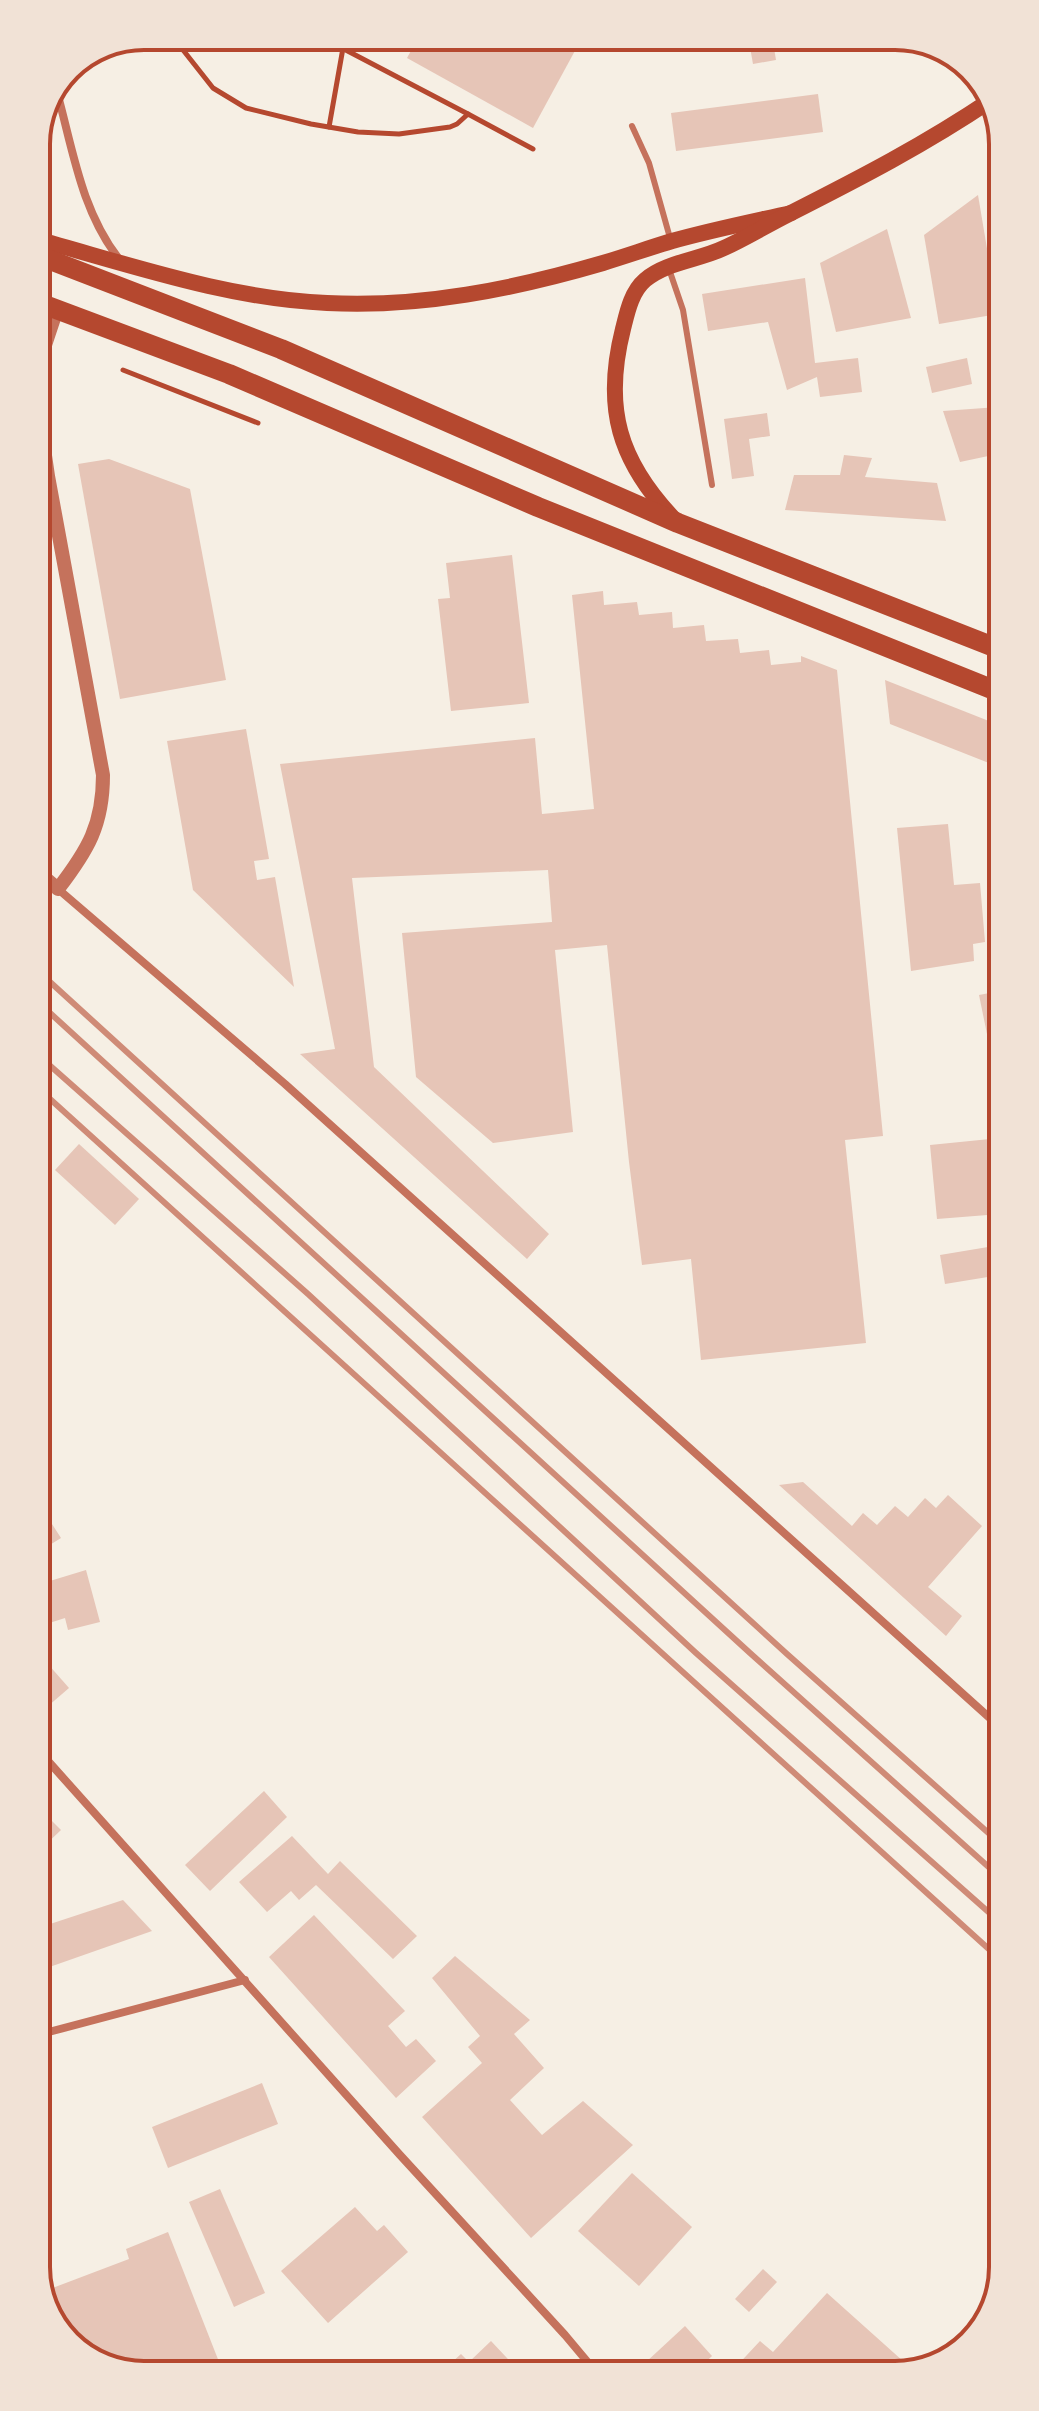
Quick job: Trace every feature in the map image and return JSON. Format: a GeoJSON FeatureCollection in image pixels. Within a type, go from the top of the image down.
{"type":"FeatureCollection","features":[{"type":"Feature","properties":{"kind":"main road"},"geometry":{"type":"LineString","coordinates":[[678,523],[648,491],[633,467],[620,432],[615,393],[619,348],[633,296],[644,280],[669,267],[723,249],[894,160],[981,106]]}},
{"type":"Feature","properties":{"kind":"main road"},"geometry":{"type":"LineString","coordinates":[[50,243],[122,263],[276,298],[359,304],[419,301],[479,293],[791,213]]}},
{"type":"Feature","properties":{"kind":"main road"},"geometry":{"type":"LineString","coordinates":[[50,260],[281,349],[678,523],[989,645]]}},
{"type":"Feature","properties":{"kind":"main road"},"geometry":{"type":"LineString","coordinates":[[50,307],[229,374],[553,513],[989,688]]}},
{"type":"Feature","properties":{"kind":"street"},"geometry":{"type":"LineString","coordinates":[[60,103],[90,209],[105,240],[122,263]]}},
{"type":"Feature","properties":{"kind":"street"},"geometry":{"type":"LineString","coordinates":[[50,330],[57,309]]}},
{"type":"Feature","properties":{"kind":"street"},"geometry":{"type":"LineString","coordinates":[[50,487],[103,775],[103,794],[94,834],[86,851],[58,889]]}},
{"type":"Feature","properties":{"kind":"street"},"geometry":{"type":"LineString","coordinates":[[50,882],[285,1084],[989,1717]]}},
{"type":"Feature","properties":{"kind":"street"},"geometry":{"type":"LineString","coordinates":[[50,1763],[587,2361]]}},
{"type":"Feature","properties":{"kind":"street"},"geometry":{"type":"LineString","coordinates":[[50,2032],[245,1980]]}},
{"type":"Feature","properties":{"kind":"lane"},"geometry":{"type":"LineString","coordinates":[[632,126],[649,163],[671,242]]}},
{"type":"Feature","properties":{"kind":"lane"},"geometry":{"type":"LineString","coordinates":[[669,267],[680,299],[712,485]]}},
{"type":"Feature","properties":{"kind":"path"},"geometry":{"type":"LineString","coordinates":[[182,50],[202,77],[234,103],[284,119],[380,134],[416,133],[457,124],[468,114]]}},
{"type":"Feature","properties":{"kind":"path"},"geometry":{"type":"LineString","coordinates":[[329,127],[343,50]]}},
{"type":"Feature","properties":{"kind":"path"},"geometry":{"type":"LineString","coordinates":[[347,50],[533,149]]}},
{"type":"Feature","properties":{"kind":"building"},"geometry":{"type":"Polygon","coordinates":[[[411,50],[575,50],[533,128],[407,58],[411,50]]]}},
{"type":"Feature","properties":{"kind":"building"},"geometry":{"type":"Polygon","coordinates":[[[750,50],[774,50],[776,60],[753,64],[750,50]]]}},
{"type":"Feature","properties":{"kind":"building"},"geometry":{"type":"Polygon","coordinates":[[[818,94],[823,132],[676,151],[671,113],[818,94]]]}},
{"type":"Feature","properties":{"kind":"building"},"geometry":{"type":"Polygon","coordinates":[[[978,195],[989,260],[989,316],[939,324],[924,235],[978,195]]]}},
{"type":"Feature","properties":{"kind":"building"},"geometry":{"type":"Polygon","coordinates":[[[887,229],[911,318],[836,332],[820,263],[887,229]]]}},
{"type":"Feature","properties":{"kind":"building"},"geometry":{"type":"Polygon","coordinates":[[[805,278],[815,363],[858,358],[862,392],[820,397],[817,377],[787,390],[768,322],[708,331],[702,294],[805,278]]]}},
{"type":"Feature","properties":{"kind":"building"},"geometry":{"type":"Polygon","coordinates":[[[967,358],[972,384],[932,393],[926,367],[967,358]]]}},
{"type":"Feature","properties":{"kind":"building"},"geometry":{"type":"Polygon","coordinates":[[[989,408],[989,456],[960,462],[943,411],[989,408]]]}},
{"type":"Feature","properties":{"kind":"building"},"geometry":{"type":"Polygon","coordinates":[[[767,413],[770,436],[749,439],[754,476],[732,479],[724,419],[767,413]]]}},
{"type":"Feature","properties":{"kind":"building"},"geometry":{"type":"Polygon","coordinates":[[[844,455],[872,458],[865,477],[937,483],[946,521],[785,510],[794,475],[840,475],[844,455]]]}},
{"type":"Feature","properties":{"kind":"building"},"geometry":{"type":"Polygon","coordinates":[[[109,459],[190,489],[226,680],[120,699],[78,464],[109,459]]]}},
{"type":"Feature","properties":{"kind":"building"},"geometry":{"type":"Polygon","coordinates":[[[512,555],[529,703],[451,711],[438,599],[450,598],[446,563],[512,555]]]}},
{"type":"Feature","properties":{"kind":"building"},"geometry":{"type":"Polygon","coordinates":[[[603,591],[604,605],[637,602],[639,615],[672,612],[673,628],[704,625],[706,641],[738,639],[740,653],[769,650],[771,665],[801,662],[801,656],[837,670],[883,1136],[845,1140],[866,1343],[701,1360],[691,1259],[642,1265],[607,945],[555,950],[573,1132],[493,1143],[416,1077],[402,933],[552,922],[548,870],[352,878],[374,1067],[549,1234],[527,1259],[300,1054],[335,1049],[280,764],[535,738],[542,814],[594,809],[572,595],[603,591]]]}},
{"type":"Feature","properties":{"kind":"building"},"geometry":{"type":"Polygon","coordinates":[[[885,680],[989,721],[989,763],[890,724],[885,680]]]}},
{"type":"Feature","properties":{"kind":"building"},"geometry":{"type":"Polygon","coordinates":[[[246,729],[269,859],[254,861],[257,880],[275,877],[294,987],[193,890],[167,741],[246,729]]]}},
{"type":"Feature","properties":{"kind":"building"},"geometry":{"type":"Polygon","coordinates":[[[948,824],[954,885],[980,883],[985,942],[973,944],[974,961],[911,971],[897,828],[948,824]]]}},
{"type":"Feature","properties":{"kind":"building"},"geometry":{"type":"Polygon","coordinates":[[[989,993],[989,1044],[979,995],[989,993]]]}},
{"type":"Feature","properties":{"kind":"building"},"geometry":{"type":"Polygon","coordinates":[[[989,1139],[989,1215],[937,1219],[930,1145],[989,1139]]]}},
{"type":"Feature","properties":{"kind":"building"},"geometry":{"type":"Polygon","coordinates":[[[79,1144],[139,1199],[115,1225],[55,1170],[79,1144]]]}},
{"type":"Feature","properties":{"kind":"building"},"geometry":{"type":"Polygon","coordinates":[[[989,1247],[989,1277],[945,1284],[940,1255],[989,1247]]]}},
{"type":"Feature","properties":{"kind":"building"},"geometry":{"type":"Polygon","coordinates":[[[803,1482],[852,1526],[863,1513],[877,1525],[895,1506],[908,1517],[925,1498],[936,1508],[948,1495],[982,1526],[928,1587],[962,1616],[946,1636],[779,1485],[803,1482]]]}},
{"type":"Feature","properties":{"kind":"building"},"geometry":{"type":"Polygon","coordinates":[[[50,1521],[61,1538],[50,1545],[50,1521]]]}},
{"type":"Feature","properties":{"kind":"building"},"geometry":{"type":"Polygon","coordinates":[[[86,1570],[100,1622],[68,1630],[65,1618],[50,1623],[50,1581],[86,1570]]]}},
{"type":"Feature","properties":{"kind":"building"},"geometry":{"type":"Polygon","coordinates":[[[50,1666],[69,1688],[50,1704],[50,1666]]]}},
{"type":"Feature","properties":{"kind":"building"},"geometry":{"type":"Polygon","coordinates":[[[264,1791],[287,1817],[210,1891],[185,1865],[264,1791]]]}},
{"type":"Feature","properties":{"kind":"building"},"geometry":{"type":"Polygon","coordinates":[[[50,1819],[61,1830],[50,1840],[50,1819]]]}},
{"type":"Feature","properties":{"kind":"building"},"geometry":{"type":"Polygon","coordinates":[[[292,1836],[328,1874],[340,1861],[417,1936],[393,1959],[316,1885],[299,1900],[291,1891],[267,1912],[239,1882],[292,1836]]]}},
{"type":"Feature","properties":{"kind":"building"},"geometry":{"type":"Polygon","coordinates":[[[123,1900],[152,1931],[50,1967],[50,1924],[123,1900]]]}},
{"type":"Feature","properties":{"kind":"building"},"geometry":{"type":"Polygon","coordinates":[[[314,1915],[405,2011],[388,2026],[406,2047],[416,2039],[436,2061],[396,2098],[269,1957],[314,1915]]]}},
{"type":"Feature","properties":{"kind":"building"},"geometry":{"type":"Polygon","coordinates":[[[455,1956],[530,2020],[514,2034],[544,2068],[510,2100],[542,2135],[583,2101],[633,2145],[531,2238],[422,2117],[482,2063],[468,2047],[480,2036],[432,1978],[455,1956]]]}},
{"type":"Feature","properties":{"kind":"building"},"geometry":{"type":"Polygon","coordinates":[[[262,2083],[278,2124],[168,2168],[152,2127],[262,2083]]]}},
{"type":"Feature","properties":{"kind":"building"},"geometry":{"type":"Polygon","coordinates":[[[632,2173],[692,2227],[639,2286],[578,2231],[632,2173]]]}},
{"type":"Feature","properties":{"kind":"building"},"geometry":{"type":"Polygon","coordinates":[[[220,2189],[265,2293],[234,2307],[189,2202],[220,2189]]]}},
{"type":"Feature","properties":{"kind":"building"},"geometry":{"type":"Polygon","coordinates":[[[355,2207],[377,2231],[384,2225],[408,2252],[328,2323],[281,2271],[355,2207]]]}},
{"type":"Feature","properties":{"kind":"building"},"geometry":{"type":"Polygon","coordinates":[[[168,2232],[219,2361],[126,2359],[87,2342],[69,2324],[53,2288],[129,2259],[126,2249],[168,2232]]]}},
{"type":"Feature","properties":{"kind":"building"},"geometry":{"type":"Polygon","coordinates":[[[763,2269],[777,2282],[749,2312],[735,2299],[763,2269]]]}},
{"type":"Feature","properties":{"kind":"building"},"geometry":{"type":"Polygon","coordinates":[[[827,2293],[902,2360],[741,2361],[760,2341],[773,2352],[827,2293]]]}},
{"type":"Feature","properties":{"kind":"building"},"geometry":{"type":"Polygon","coordinates":[[[685,2326],[712,2356],[707,2361],[647,2361],[685,2326]]]}},
{"type":"Feature","properties":{"kind":"building"},"geometry":{"type":"Polygon","coordinates":[[[491,2341],[510,2361],[470,2361],[491,2341]]]}},
{"type":"Feature","properties":{"kind":"building"},"geometry":{"type":"Polygon","coordinates":[[[461,2354],[468,2361],[453,2361],[461,2354]]]}},
{"type":"Feature","properties":{"kind":"railway"},"geometry":{"type":"LineString","coordinates":[[50,982],[787,1654],[989,1833]]}},
{"type":"Feature","properties":{"kind":"railway"},"geometry":{"type":"LineString","coordinates":[[50,1013],[989,1867]]}},
{"type":"Feature","properties":{"kind":"railway"},"geometry":{"type":"LineString","coordinates":[[50,1066],[308,1294],[696,1653],[989,1912]]}},
{"type":"Feature","properties":{"kind":"railway"},"geometry":{"type":"LineString","coordinates":[[50,1099],[989,1949]]}}]}
